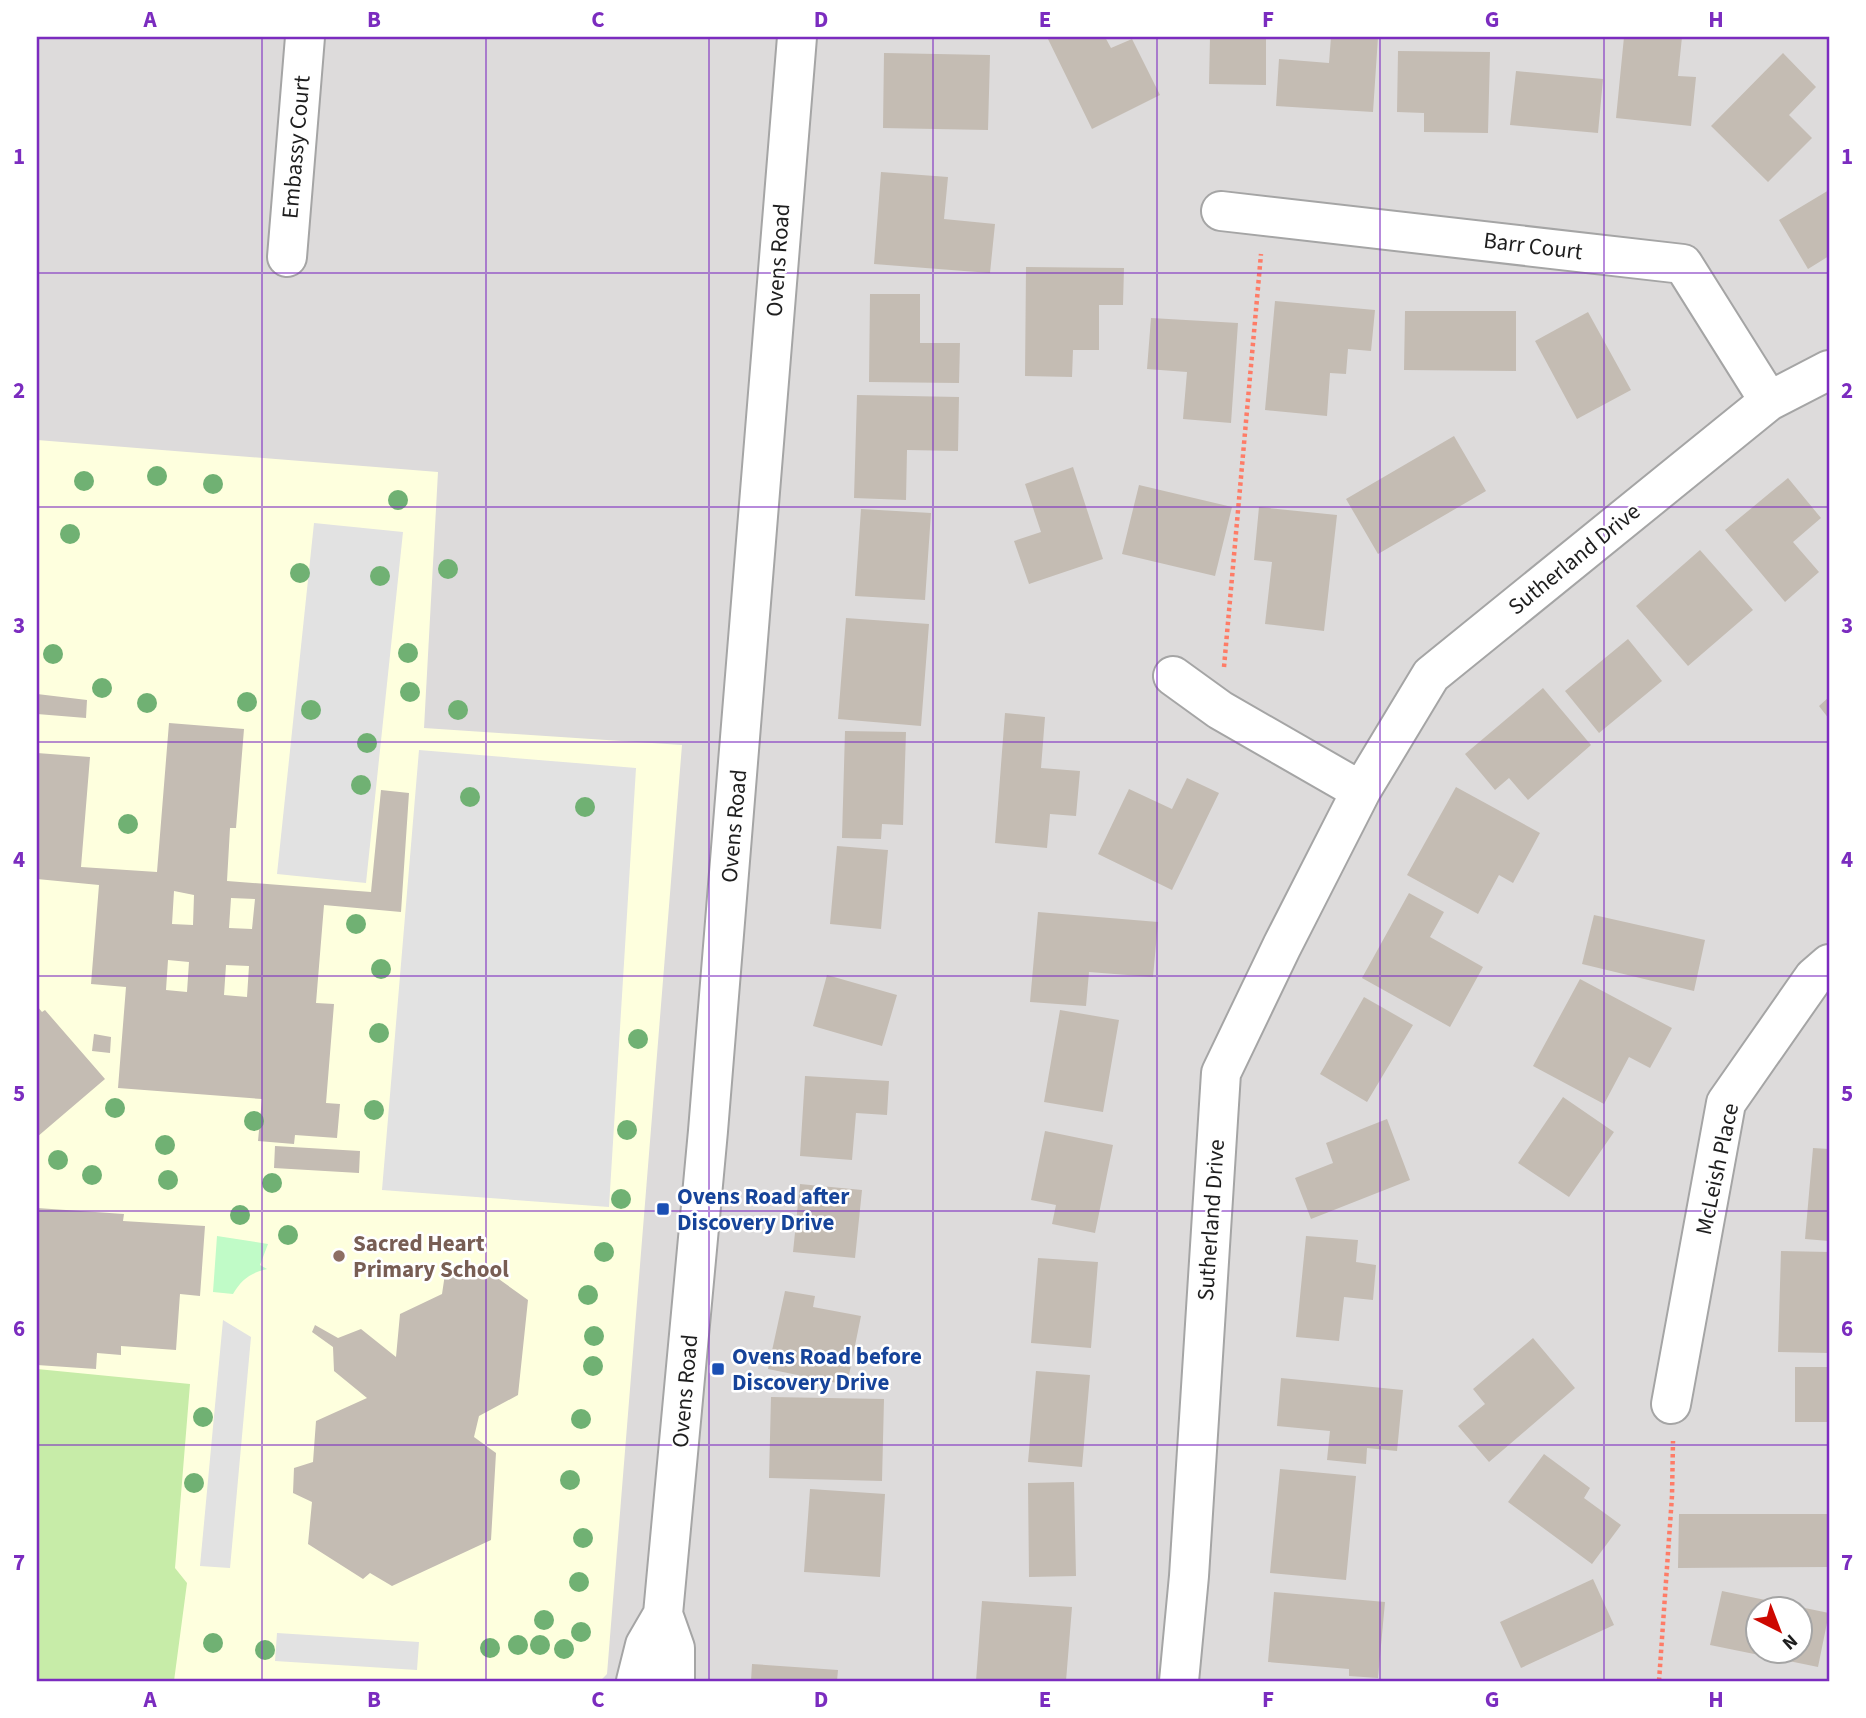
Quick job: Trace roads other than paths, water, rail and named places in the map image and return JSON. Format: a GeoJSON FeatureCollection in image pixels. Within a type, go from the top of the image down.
{"type":"FeatureCollection","features":[{"type":"Feature","properties":{"kind":"street","name":"Embassy Court"},"geometry":{"type":"LineString","coordinates":[[287,257],[305,37]]}},
{"type":"Feature","properties":{"kind":"street","name":"Ovens Road"},"geometry":{"type":"LineString","coordinates":[[675,1681],[674,1648],[663,1614],[708,1131],[797,37]]}},
{"type":"Feature","properties":{"kind":"street","name":"Barr Court"},"geometry":{"type":"LineString","coordinates":[[1221,211],[1683,264],[1769,401]]}},
{"type":"Feature","properties":{"kind":"street","name":"Sutherland Drive"},"geometry":{"type":"LineString","coordinates":[[1179,1681],[1189,1576],[1221,1073],[1282,946],[1362,792],[1431,675],[1769,401],[1829,370]]}},
{"type":"Feature","properties":{"kind":"street"},"geometry":{"type":"LineString","coordinates":[[1173,676],[1220,710],[1362,792]]}},
{"type":"Feature","properties":{"kind":"street","name":"McLeish Place"},"geometry":{"type":"LineString","coordinates":[[1671,1404],[1726,1103],[1814,977],[1829,964]]}},
{"type":"Feature","properties":{"kind":"street","name":"Ovens Road"},"geometry":{"type":"LineString","coordinates":[[636,1681],[645,1645],[663,1614]]}},
{"type":"Feature","properties":{"kind":"place","name":"Ovens Road after Discovery Drive"},"geometry":{"type":"Point","coordinates":[663,1209]}},
{"type":"Feature","properties":{"kind":"place","name":"Sacred Heart Primary School"},"geometry":{"type":"Point","coordinates":[339,1256]}},
{"type":"Feature","properties":{"kind":"place","name":"Ovens Road before Discovery Drive"},"geometry":{"type":"Point","coordinates":[718,1369]}}]}
